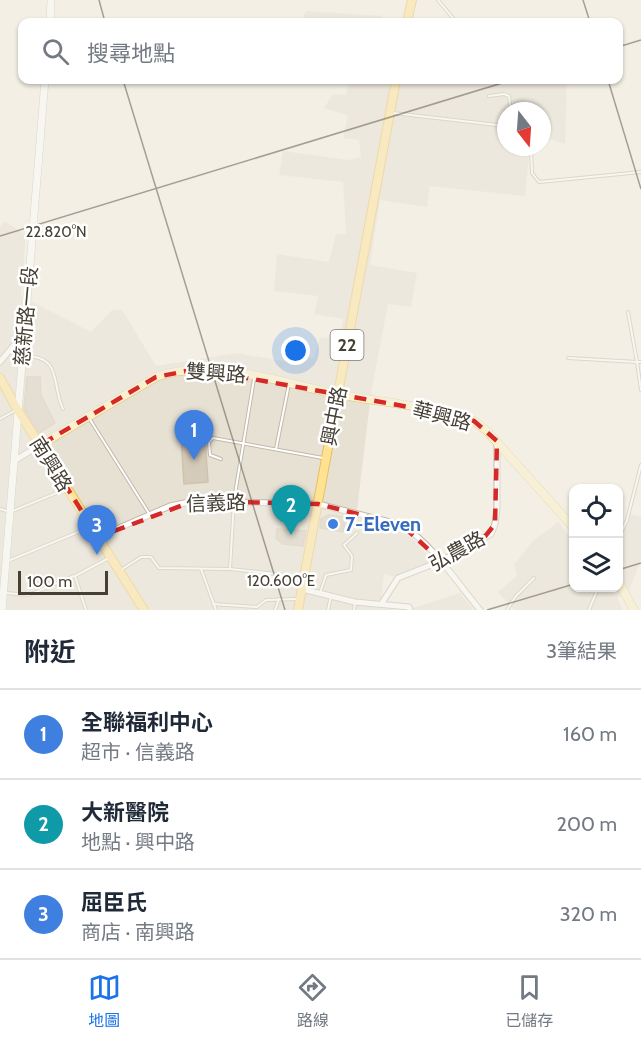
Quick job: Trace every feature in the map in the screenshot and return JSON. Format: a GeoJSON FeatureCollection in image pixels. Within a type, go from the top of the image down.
{"type":"FeatureCollection","features":[{"type":"Feature","properties":{"kind":"main road"},"geometry":{"type":"LineString","coordinates":[[408,18],[412,0]]}},
{"type":"Feature","properties":{"kind":"main road","name":"興中路"},"geometry":{"type":"LineString","coordinates":[[298,610],[395,84]]}},
{"type":"Feature","properties":{"kind":"main road","name":"雙興路"},"geometry":{"type":"LineString","coordinates":[[40,445],[156,376],[174,370],[197,369],[255,376],[338,394]]}},
{"type":"Feature","properties":{"kind":"main road","name":"南興路"},"geometry":{"type":"LineString","coordinates":[[0,378],[17,409],[144,610]]}},
{"type":"Feature","properties":{"kind":"main road","name":"華興路"},"geometry":{"type":"LineString","coordinates":[[338,394],[459,416],[474,421],[497,441],[569,523]]}},
{"type":"Feature","properties":{"kind":"main road"},"geometry":{"type":"LineString","coordinates":[[623,591],[634,610]]}},
{"type":"Feature","properties":{"kind":"street"},"geometry":{"type":"LineString","coordinates":[[50,18],[51,0]]}},
{"type":"Feature","properties":{"kind":"street","name":"慈新路一段"},"geometry":{"type":"LineString","coordinates":[[2,610],[2,572],[6,562],[45,84]]}},
{"type":"Feature","properties":{"kind":"street"},"geometry":{"type":"LineString","coordinates":[[0,362],[25,331]]}},
{"type":"Feature","properties":{"kind":"street","name":"弘農路"},"geometry":{"type":"LineString","coordinates":[[382,603],[398,578],[441,561],[490,534],[495,524],[497,508],[497,441]]}},
{"type":"Feature","properties":{"kind":"street"},"geometry":{"type":"LineString","coordinates":[[14,461],[40,445]]}},
{"type":"Feature","properties":{"kind":"street","name":"信義路"},"geometry":{"type":"LineString","coordinates":[[98,537],[182,502],[234,500],[318,504],[402,525],[441,561],[480,610]]}},
{"type":"Feature","properties":{"kind":"street"},"geometry":{"type":"LineString","coordinates":[[302,589],[355,602],[409,607],[410,610]]}},
{"type":"Feature","properties":{"kind":"lane"},"geometry":{"type":"LineString","coordinates":[[438,0],[453,18]]}},
{"type":"Feature","properties":{"kind":"lane"},"geometry":{"type":"LineString","coordinates":[[489,96],[504,94],[509,96],[510,102]]}},
{"type":"Feature","properties":{"kind":"lane"},"geometry":{"type":"LineString","coordinates":[[390,113],[497,125]]}},
{"type":"Feature","properties":{"kind":"lane"},"geometry":{"type":"LineString","coordinates":[[531,156],[532,174],[539,182],[641,172]]}},
{"type":"Feature","properties":{"kind":"lane"},"geometry":{"type":"LineString","coordinates":[[628,312],[639,362],[641,390]]}},
{"type":"Feature","properties":{"kind":"lane"},"geometry":{"type":"LineString","coordinates":[[23,356],[38,356],[48,362],[57,378],[58,399],[63,409]]}},
{"type":"Feature","properties":{"kind":"lane"},"geometry":{"type":"LineString","coordinates":[[568,358],[639,362]]}},
{"type":"Feature","properties":{"kind":"lane"},"geometry":{"type":"LineString","coordinates":[[230,569],[234,500],[255,376]]}},
{"type":"Feature","properties":{"kind":"lane"},"geometry":{"type":"LineString","coordinates":[[276,449],[289,383]]}},
{"type":"Feature","properties":{"kind":"lane"},"geometry":{"type":"LineString","coordinates":[[0,419],[17,409]]}},
{"type":"Feature","properties":{"kind":"lane"},"geometry":{"type":"LineString","coordinates":[[88,415],[150,515]]}},
{"type":"Feature","properties":{"kind":"lane"},"geometry":{"type":"LineString","coordinates":[[221,459],[210,455],[209,442],[213,438],[326,459]]}},
{"type":"Feature","properties":{"kind":"lane"},"geometry":{"type":"LineString","coordinates":[[618,538],[627,520],[641,465]]}},
{"type":"Feature","properties":{"kind":"lane"},"geometry":{"type":"LineString","coordinates":[[0,509],[10,512],[67,489]]}},
{"type":"Feature","properties":{"kind":"lane"},"geometry":{"type":"LineString","coordinates":[[6,562],[91,526]]}},
{"type":"Feature","properties":{"kind":"lane"},"geometry":{"type":"LineString","coordinates":[[320,593],[326,575],[351,570],[352,556],[344,545],[357,533]]}},
{"type":"Feature","properties":{"kind":"lane"},"geometry":{"type":"LineString","coordinates":[[119,572],[141,557],[151,556],[159,568],[230,569],[303,578]]}},
{"type":"Feature","properties":{"kind":"lane"},"geometry":{"type":"LineString","coordinates":[[2,598],[29,595],[75,576],[111,557]]}},
{"type":"Feature","properties":{"kind":"lane"},"geometry":{"type":"LineString","coordinates":[[201,568],[216,610]]}},
{"type":"Feature","properties":{"kind":"lane"},"geometry":{"type":"LineString","coordinates":[[75,576],[86,610]]}},
{"type":"Feature","properties":{"kind":"lane"},"geometry":{"type":"LineString","coordinates":[[507,610],[516,596],[534,578]]}},
{"type":"Feature","properties":{"kind":"lane"},"geometry":{"type":"LineString","coordinates":[[589,610],[596,592]]}},
{"type":"Feature","properties":{"kind":"lane"},"geometry":{"type":"LineString","coordinates":[[328,610],[332,596]]}},
{"type":"Feature","properties":{"kind":"lane"},"geometry":{"type":"LineString","coordinates":[[275,610],[279,599]]}},
{"type":"Feature","properties":{"kind":"lane"},"geometry":{"type":"LineString","coordinates":[[213,604],[257,607],[266,600],[300,599]]}},
{"type":"Feature","properties":{"kind":"lane"},"geometry":{"type":"LineString","coordinates":[[354,610],[355,602]]}},
{"type":"Feature","properties":{"kind":"highlighted area"},"geometry":{"type":"Polygon","coordinates":[[[197,369],[459,416],[474,421],[497,441],[495,524],[483,539],[441,561],[402,525],[318,504],[194,501],[98,537],[40,445],[156,377],[197,369]]]}},
{"type":"Feature","properties":{"kind":"shaded area"},"geometry":{"type":"Polygon","coordinates":[[[306,11],[382,16],[382,18],[303,18],[306,11]]]}},
{"type":"Feature","properties":{"kind":"shaded area"},"geometry":{"type":"Polygon","coordinates":[[[348,84],[389,84],[389,87],[399,84],[567,84],[565,144],[551,140],[551,102],[497,102],[497,156],[529,156],[525,196],[430,186],[427,207],[380,200],[370,265],[417,273],[411,307],[388,304],[371,394],[356,518],[407,531],[434,563],[399,578],[384,574],[380,608],[399,610],[0,610],[0,228],[4,221],[26,235],[21,296],[91,332],[112,310],[122,310],[156,366],[236,353],[289,362],[291,354],[313,358],[320,338],[340,336],[343,319],[314,314],[318,296],[274,291],[277,254],[329,262],[336,234],[346,234],[343,182],[279,175],[283,151],[349,160],[361,157],[359,140],[343,138],[348,116],[324,108],[333,94],[346,95],[348,84]]]}},
{"type":"Feature","properties":{"kind":"shaded area"},"geometry":{"type":"Polygon","coordinates":[[[631,514],[641,517],[641,560],[630,588],[617,598],[623,610],[514,610],[498,592],[517,576],[514,565],[533,541],[558,522],[569,536],[569,592],[623,592],[623,531],[631,514]]]}},
{"type":"Feature","properties":{"kind":"shaded area"},"geometry":{"type":"Polygon","coordinates":[[[460,593],[473,610],[407,610],[460,593]]]}},
{"type":"Feature","properties":{"kind":"building"},"geometry":{"type":"Polygon","coordinates":[[[27,377],[40,377],[41,395],[55,423],[39,433],[24,408],[27,377]]]}},
{"type":"Feature","properties":{"kind":"building"},"geometry":{"type":"Polygon","coordinates":[[[181,436],[205,439],[208,482],[184,484],[181,436]]]}},
{"type":"Feature","properties":{"kind":"building","name":"7-Eleven"},"geometry":{"type":"Polygon","coordinates":[[[328,515],[346,517],[343,532],[320,528],[321,519],[328,515]]]}},
{"type":"Feature","properties":{"kind":"building"},"geometry":{"type":"Polygon","coordinates":[[[277,529],[306,531],[303,546],[283,544],[276,538],[277,529]]]}},
{"type":"Feature","properties":{"kind":"place","name":"全聯福利中心"},"geometry":{"type":"Point","coordinates":[194,460]}},
{"type":"Feature","properties":{"kind":"place","name":"7-Eleven"},"geometry":{"type":"Point","coordinates":[333,524]}},
{"type":"Feature","properties":{"kind":"place","name":"大新醫院"},"geometry":{"type":"Point","coordinates":[291,535]}},
{"type":"Feature","properties":{"kind":"place","name":"屈臣氏"},"geometry":{"type":"Point","coordinates":[97,555]}}]}
